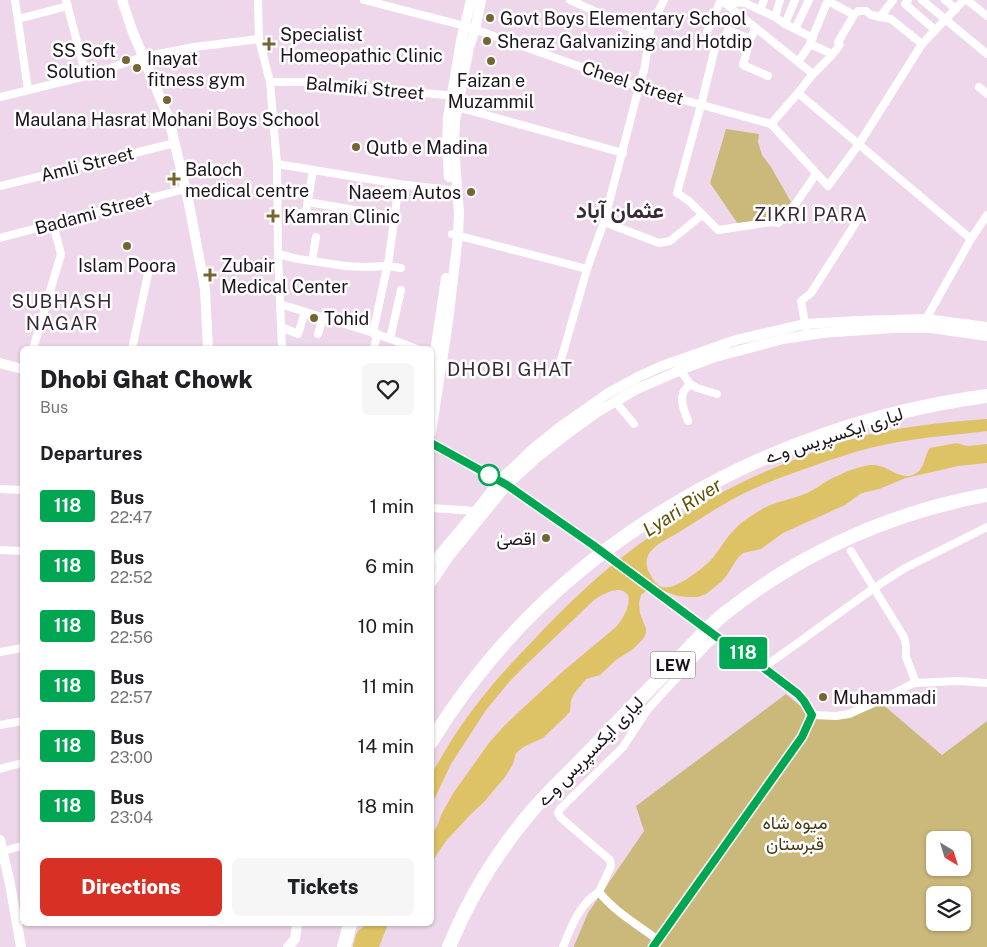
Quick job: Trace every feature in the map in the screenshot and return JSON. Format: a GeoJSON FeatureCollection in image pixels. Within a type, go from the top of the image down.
{"type":"FeatureCollection","features":[{"type":"Feature","properties":{"kind":"highway","name":"لیاری ایکسپریس وے"},"geometry":{"type":"LineString","coordinates":[[434,738],[458,702],[498,652],[541,606],[587,565],[620,539],[655,516],[705,486],[794,445],[891,415],[987,396]]}},
{"type":"Feature","properties":{"kind":"highway","name":"لیاری ایکسپریس وے"},"geometry":{"type":"LineString","coordinates":[[449,947],[458,924],[476,891],[504,847],[532,810],[686,651],[723,616],[762,586],[784,572],[846,539],[902,516],[956,501],[987,495]]}},
{"type":"Feature","properties":{"kind":"highway"},"geometry":{"type":"LineString","coordinates":[[344,947],[349,926]]}},
{"type":"Feature","properties":{"kind":"main road"},"geometry":{"type":"LineString","coordinates":[[122,0],[143,58],[169,119],[175,143],[205,290],[208,346]]}},
{"type":"Feature","properties":{"kind":"main road"},"geometry":{"type":"LineString","coordinates":[[434,348],[459,213],[453,190],[456,100],[469,47],[471,0]]}},
{"type":"Feature","properties":{"kind":"main road"},"geometry":{"type":"LineString","coordinates":[[470,28],[481,0]]}},
{"type":"Feature","properties":{"kind":"main road"},"geometry":{"type":"LineString","coordinates":[[434,413],[448,322],[455,235]]}},
{"type":"Feature","properties":{"kind":"main road"},"geometry":{"type":"LineString","coordinates":[[434,579],[503,483],[567,434],[615,401],[678,366],[736,340],[805,324],[857,321],[987,327]]}},
{"type":"Feature","properties":{"kind":"main road"},"geometry":{"type":"LineString","coordinates":[[434,561],[476,511],[533,449],[597,400],[640,376],[774,341],[822,332],[926,323],[987,336]]}},
{"type":"Feature","properties":{"kind":"main road"},"geometry":{"type":"LineString","coordinates":[[0,363],[20,368]]}},
{"type":"Feature","properties":{"kind":"main road"},"geometry":{"type":"LineString","coordinates":[[434,448],[503,483],[593,545],[717,637],[748,656],[798,694],[812,715],[802,737],[656,944]]}},
{"type":"Feature","properties":{"kind":"main road"},"geometry":{"type":"LineString","coordinates":[[0,840],[21,947]]}},
{"type":"Feature","properties":{"kind":"main road"},"geometry":{"type":"LineString","coordinates":[[292,943],[296,926]]}},
{"type":"Feature","properties":{"kind":"street"},"geometry":{"type":"LineString","coordinates":[[15,0],[28,90]]}},
{"type":"Feature","properties":{"kind":"street"},"geometry":{"type":"LineString","coordinates":[[258,0],[259,39],[270,82],[277,164],[282,346]]}},
{"type":"Feature","properties":{"kind":"street","name":"Cheel Street"},"geometry":{"type":"LineString","coordinates":[[364,0],[470,28],[639,87],[770,124]]}},
{"type":"Feature","properties":{"kind":"street"},"geometry":{"type":"LineString","coordinates":[[570,0],[649,36]]}},
{"type":"Feature","properties":{"kind":"street"},"geometry":{"type":"LineString","coordinates":[[560,360],[587,269],[604,222],[623,153],[644,71],[651,26],[664,0]]}},
{"type":"Feature","properties":{"kind":"street"},"geometry":{"type":"LineString","coordinates":[[760,10],[764,0]]}},
{"type":"Feature","properties":{"kind":"street"},"geometry":{"type":"LineString","coordinates":[[774,17],[780,0]]}},
{"type":"Feature","properties":{"kind":"street"},"geometry":{"type":"LineString","coordinates":[[785,24],[795,0]]}},
{"type":"Feature","properties":{"kind":"street"},"geometry":{"type":"LineString","coordinates":[[795,30],[809,0]]}},
{"type":"Feature","properties":{"kind":"street"},"geometry":{"type":"LineString","coordinates":[[799,63],[811,41],[828,0],[854,14]]}},
{"type":"Feature","properties":{"kind":"street"},"geometry":{"type":"LineString","coordinates":[[843,8],[847,0]]}},
{"type":"Feature","properties":{"kind":"street"},"geometry":{"type":"LineString","coordinates":[[880,17],[894,0]]}},
{"type":"Feature","properties":{"kind":"street"},"geometry":{"type":"LineString","coordinates":[[907,0],[905,4],[935,30]]}},
{"type":"Feature","properties":{"kind":"street"},"geometry":{"type":"LineString","coordinates":[[922,0],[987,54]]}},
{"type":"Feature","properties":{"kind":"street"},"geometry":{"type":"LineString","coordinates":[[945,0],[956,9]]}},
{"type":"Feature","properties":{"kind":"street"},"geometry":{"type":"LineString","coordinates":[[922,44],[891,19],[871,15],[866,11],[858,11],[854,14],[838,42],[840,44],[837,50],[813,74],[770,124],[828,186],[859,144],[922,44],[935,30],[966,0],[987,16]]}},
{"type":"Feature","properties":{"kind":"street"},"geometry":{"type":"LineString","coordinates":[[723,1],[746,2],[774,17],[832,54]]}},
{"type":"Feature","properties":{"kind":"street"},"geometry":{"type":"LineString","coordinates":[[723,1],[813,74]]}},
{"type":"Feature","properties":{"kind":"street"},"geometry":{"type":"LineString","coordinates":[[707,32],[723,1]]}},
{"type":"Feature","properties":{"kind":"street"},"geometry":{"type":"LineString","coordinates":[[18,19],[67,3],[86,76]]}},
{"type":"Feature","properties":{"kind":"street"},"geometry":{"type":"LineString","coordinates":[[756,28],[742,66],[768,76]]}},
{"type":"Feature","properties":{"kind":"street"},"geometry":{"type":"LineString","coordinates":[[750,40],[728,30],[721,39],[677,193],[689,201],[718,230],[772,222],[778,223],[790,212],[816,174]]}},
{"type":"Feature","properties":{"kind":"street"},"geometry":{"type":"LineString","coordinates":[[0,97],[86,76],[143,58],[194,47],[259,39]]}},
{"type":"Feature","properties":{"kind":"street","name":"Balmiki Street"},"geometry":{"type":"LineString","coordinates":[[270,82],[312,82],[456,100],[623,153]]}},
{"type":"Feature","properties":{"kind":"street"},"geometry":{"type":"LineString","coordinates":[[979,88],[987,94]]}},
{"type":"Feature","properties":{"kind":"street"},"geometry":{"type":"LineString","coordinates":[[798,93],[971,240]]}},
{"type":"Feature","properties":{"kind":"street","name":"Amli Street"},"geometry":{"type":"LineString","coordinates":[[0,186],[175,143]]}},
{"type":"Feature","properties":{"kind":"street"},"geometry":{"type":"LineString","coordinates":[[277,164],[399,184],[453,190]]}},
{"type":"Feature","properties":{"kind":"street"},"geometry":{"type":"LineString","coordinates":[[301,213],[306,212],[313,170]]}},
{"type":"Feature","properties":{"kind":"street"},"geometry":{"type":"LineString","coordinates":[[374,346],[388,266],[399,184]]}},
{"type":"Feature","properties":{"kind":"street","name":"Badami Street"},"geometry":{"type":"LineString","coordinates":[[0,238],[185,188]]}},
{"type":"Feature","properties":{"kind":"street"},"geometry":{"type":"LineString","coordinates":[[308,202],[395,217]]}},
{"type":"Feature","properties":{"kind":"street"},"geometry":{"type":"LineString","coordinates":[[604,222],[660,243],[670,241],[702,214]]}},
{"type":"Feature","properties":{"kind":"street"},"geometry":{"type":"LineString","coordinates":[[926,323],[971,240],[987,215]]}},
{"type":"Feature","properties":{"kind":"street"},"geometry":{"type":"LineString","coordinates":[[807,335],[801,301],[811,293],[857,221]]}},
{"type":"Feature","properties":{"kind":"street"},"geometry":{"type":"LineString","coordinates":[[34,346],[61,254],[53,224]]}},
{"type":"Feature","properties":{"kind":"street"},"geometry":{"type":"LineString","coordinates":[[455,235],[587,269]]}},
{"type":"Feature","properties":{"kind":"street"},"geometry":{"type":"LineString","coordinates":[[312,261],[316,237]]}},
{"type":"Feature","properties":{"kind":"street"},"geometry":{"type":"LineString","coordinates":[[278,254],[312,261],[365,267],[388,266],[401,268]]}},
{"type":"Feature","properties":{"kind":"street"},"geometry":{"type":"LineString","coordinates":[[133,346],[148,274]]}},
{"type":"Feature","properties":{"kind":"street"},"geometry":{"type":"LineString","coordinates":[[390,339],[401,290]]}},
{"type":"Feature","properties":{"kind":"street"},"geometry":{"type":"LineString","coordinates":[[280,304],[375,333],[409,346]]}},
{"type":"Feature","properties":{"kind":"street"},"geometry":{"type":"LineString","coordinates":[[281,327],[298,334],[305,312]]}},
{"type":"Feature","properties":{"kind":"street"},"geometry":{"type":"LineString","coordinates":[[318,334],[323,318]]}},
{"type":"Feature","properties":{"kind":"street"},"geometry":{"type":"LineString","coordinates":[[678,366],[690,384],[717,394]]}},
{"type":"Feature","properties":{"kind":"street"},"geometry":{"type":"LineString","coordinates":[[688,421],[682,397],[690,384]]}},
{"type":"Feature","properties":{"kind":"street"},"geometry":{"type":"LineString","coordinates":[[615,401],[634,424]]}},
{"type":"Feature","properties":{"kind":"street"},"geometry":{"type":"LineString","coordinates":[[0,489],[20,490]]}},
{"type":"Feature","properties":{"kind":"street"},"geometry":{"type":"LineString","coordinates":[[434,508],[476,511]]}},
{"type":"Feature","properties":{"kind":"street"},"geometry":{"type":"LineString","coordinates":[[764,668],[874,588],[918,561],[987,527]]}},
{"type":"Feature","properties":{"kind":"street"},"geometry":{"type":"LineString","coordinates":[[0,550],[20,551]]}},
{"type":"Feature","properties":{"kind":"street"},"geometry":{"type":"LineString","coordinates":[[851,552],[904,636],[906,657],[916,683]]}},
{"type":"Feature","properties":{"kind":"street"},"geometry":{"type":"LineString","coordinates":[[563,947],[574,922],[587,901],[599,892],[611,866],[610,860],[561,818],[558,813],[623,747],[648,709],[707,644],[717,637]]}},
{"type":"Feature","properties":{"kind":"street"},"geometry":{"type":"LineString","coordinates":[[0,652],[20,648]]}},
{"type":"Feature","properties":{"kind":"street"},"geometry":{"type":"LineString","coordinates":[[812,715],[836,716],[849,714],[916,683],[958,680],[987,683]]}},
{"type":"Feature","properties":{"kind":"street"},"geometry":{"type":"LineString","coordinates":[[0,725],[20,721]]}},
{"type":"Feature","properties":{"kind":"street"},"geometry":{"type":"LineString","coordinates":[[0,769],[20,764]]}},
{"type":"Feature","properties":{"kind":"street"},"geometry":{"type":"LineString","coordinates":[[3,850],[20,846]]}},
{"type":"Feature","properties":{"kind":"street"},"geometry":{"type":"LineString","coordinates":[[599,892],[656,944]]}},
{"type":"Feature","properties":{"kind":"green space"},"geometry":{"type":"Polygon","coordinates":[[[726,129],[759,134],[758,142],[762,155],[791,202],[783,211],[783,216],[778,223],[740,227],[710,183],[726,129]]]}},
{"type":"Feature","properties":{"kind":"green space","name":"میوہ شاہ قبرستان"},"geometry":{"type":"Polygon","coordinates":[[[786,694],[805,710],[849,717],[881,703],[942,755],[987,721],[987,947],[574,947],[588,913],[644,831],[636,806],[786,694]]]}},
{"type":"Feature","properties":{"kind":"shaded area"},"geometry":{"type":"Polygon","coordinates":[[[987,419],[987,431],[881,445],[833,459],[755,488],[731,500],[656,546],[648,556],[648,570],[660,586],[674,586],[695,574],[707,564],[741,524],[764,508],[807,493],[837,476],[862,467],[878,465],[904,476],[909,476],[921,469],[930,448],[957,443],[968,446],[987,444],[987,463],[958,466],[906,478],[879,489],[860,494],[845,505],[783,533],[761,549],[743,553],[721,582],[706,594],[698,597],[688,597],[678,596],[658,589],[649,589],[641,595],[639,603],[640,613],[646,629],[643,639],[600,675],[586,679],[574,694],[570,711],[566,716],[543,738],[525,746],[516,753],[513,764],[505,777],[484,802],[446,841],[434,859],[434,831],[441,815],[454,792],[489,743],[504,726],[561,673],[616,627],[628,606],[627,594],[624,591],[615,590],[594,600],[510,681],[486,710],[451,764],[434,800],[434,771],[436,766],[457,732],[491,686],[542,631],[598,577],[668,524],[693,508],[745,481],[818,450],[852,439],[885,431],[936,423],[987,419]]]}},
{"type":"Feature","properties":{"kind":"shaded area"},"geometry":{"type":"Polygon","coordinates":[[[366,926],[387,926],[379,947],[353,947],[357,932],[366,926]]]}},
{"type":"Feature","properties":{"kind":"bus line","name":"118"},"geometry":{"type":"LineString","coordinates":[[434,445],[507,485],[593,545],[717,637],[748,656],[798,694],[812,715],[802,737],[653,947]]}},
{"type":"Feature","properties":{"kind":"place","name":"Govt Boys Elementary School"},"geometry":{"type":"Point","coordinates":[490,18]}},
{"type":"Feature","properties":{"kind":"place","name":"Sheraz Galvanizing and Hotdip"},"geometry":{"type":"Point","coordinates":[487,41]}},
{"type":"Feature","properties":{"kind":"place","name":"Specialist Homeopathic Clinic"},"geometry":{"type":"Point","coordinates":[269,44]}},
{"type":"Feature","properties":{"kind":"place","name":"SS Soft Solution"},"geometry":{"type":"Point","coordinates":[126,60]}},
{"type":"Feature","properties":{"kind":"place","name":"Faizan e Muzammil"},"geometry":{"type":"Point","coordinates":[491,61]}},
{"type":"Feature","properties":{"kind":"place","name":"Inayat fitness gym"},"geometry":{"type":"Point","coordinates":[137,68]}},
{"type":"Feature","properties":{"kind":"place","name":"Maulana Hasrat Mohani Boys School"},"geometry":{"type":"Point","coordinates":[167,100]}},
{"type":"Feature","properties":{"kind":"place","name":"Qutb e Madina"},"geometry":{"type":"Point","coordinates":[356,147]}},
{"type":"Feature","properties":{"kind":"place","name":"Baloch medical centre"},"geometry":{"type":"Point","coordinates":[174,179]}},
{"type":"Feature","properties":{"kind":"place","name":"Naeem Autos"},"geometry":{"type":"Point","coordinates":[471,192]}},
{"type":"Feature","properties":{"kind":"place","name":"Kamran Clinic"},"geometry":{"type":"Point","coordinates":[273,216]}},
{"type":"Feature","properties":{"kind":"place","name":"Islam Poora"},"geometry":{"type":"Point","coordinates":[127,246]}},
{"type":"Feature","properties":{"kind":"place","name":"Zubair Medical Center"},"geometry":{"type":"Point","coordinates":[210,275]}},
{"type":"Feature","properties":{"kind":"place","name":"Tohid"},"geometry":{"type":"Point","coordinates":[314,318]}},
{"type":"Feature","properties":{"kind":"place","name":"اقصیٰ"},"geometry":{"type":"Point","coordinates":[546,538]}},
{"type":"Feature","properties":{"kind":"place","name":"Muhammadi"},"geometry":{"type":"Point","coordinates":[823,697]}},
{"type":"Feature","properties":{"kind":"district","name":"عثمان آباد"},"geometry":{"type":"Point","coordinates":[620,210]}},
{"type":"Feature","properties":{"kind":"district","name":"ZIKRI PARA"},"geometry":{"type":"Point","coordinates":[811,214]}},
{"type":"Feature","properties":{"kind":"district","name":"SUBHASH NAGAR"},"geometry":{"type":"Point","coordinates":[62,312]}},
{"type":"Feature","properties":{"kind":"district","name":"DHOBI GHAT"},"geometry":{"type":"Point","coordinates":[510,369]}},
{"type":"Feature","properties":{"kind":"water label","name":"Lyari River"},"geometry":{"type":"Point","coordinates":[682,507]}}]}
